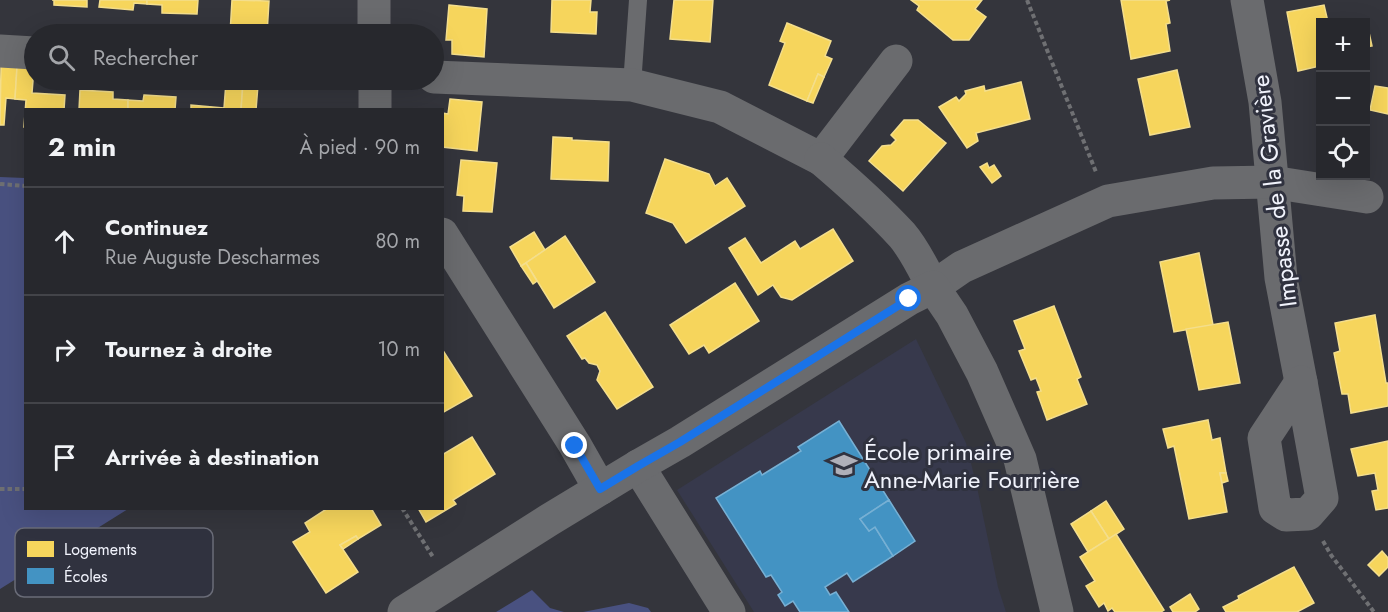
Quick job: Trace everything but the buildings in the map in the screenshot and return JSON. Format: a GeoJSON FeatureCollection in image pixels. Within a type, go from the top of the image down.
{"type":"FeatureCollection","features":[{"type":"Feature","properties":{"kind":"street"},"geometry":{"type":"LineString","coordinates":[[374,0],[374,24]]}},
{"type":"Feature","properties":{"kind":"street","name":"Impasse de la Gravière"},"geometry":{"type":"LineString","coordinates":[[1247,0],[1265,102],[1281,278],[1322,498],[1308,514]]}},
{"type":"Feature","properties":{"kind":"street"},"geometry":{"type":"LineString","coordinates":[[0,51],[24,52]]}},
{"type":"Feature","properties":{"kind":"street"},"geometry":{"type":"LineString","coordinates":[[821,159],[896,61]]}},
{"type":"Feature","properties":{"kind":"street"},"geometry":{"type":"LineString","coordinates":[[444,77],[632,85],[720,107],[821,159],[843,178],[903,237],[952,315],[982,372],[1020,459],[1057,612]]}},
{"type":"Feature","properties":{"kind":"street"},"geometry":{"type":"LineString","coordinates":[[375,90],[375,108]]}},
{"type":"Feature","properties":{"kind":"street"},"geometry":{"type":"LineString","coordinates":[[404,612],[962,267],[1108,201],[1213,183],[1272,182],[1366,197]]}},
{"type":"Feature","properties":{"kind":"street"},"geometry":{"type":"LineString","coordinates":[[444,237],[600,489]]}},
{"type":"Feature","properties":{"kind":"street"},"geometry":{"type":"LineString","coordinates":[[1301,382],[1264,438],[1275,508],[1286,515],[1308,514]]}},
{"type":"Feature","properties":{"kind":"street"},"geometry":{"type":"LineString","coordinates":[[638,466],[729,612]]}},
{"type":"Feature","properties":{"kind":"lane"},"geometry":{"type":"LineString","coordinates":[[632,85],[638,0]]}},
{"type":"Feature","properties":{"kind":"path"},"geometry":{"type":"LineString","coordinates":[[1027,0],[1097,176]]}},
{"type":"Feature","properties":{"kind":"path"},"geometry":{"type":"LineString","coordinates":[[0,184],[24,186]]}},
{"type":"Feature","properties":{"kind":"path"},"geometry":{"type":"LineString","coordinates":[[0,489],[24,489]]}},
{"type":"Feature","properties":{"kind":"path"},"geometry":{"type":"LineString","coordinates":[[403,510],[450,583]]}},
{"type":"Feature","properties":{"kind":"path"},"geometry":{"type":"LineString","coordinates":[[1308,514],[1331,555],[1374,612]]}},
{"type":"Feature","properties":{"kind":"shaded area"},"geometry":{"type":"Polygon","coordinates":[[[0,177],[24,178],[24,510],[126,510],[98,528],[15,528],[15,580],[0,589],[0,177]]]}},
{"type":"Feature","properties":{"kind":"shaded area","name":"École primaire Anne-Marie Fourrière"},"geometry":{"type":"Polygon","coordinates":[[[916,339],[966,443],[998,587],[1006,612],[754,612],[677,490],[916,339]]]}},
{"type":"Feature","properties":{"kind":"shaded area"},"geometry":{"type":"Polygon","coordinates":[[[532,590],[550,608],[564,612],[496,612],[532,590]]]}},
{"type":"Feature","properties":{"kind":"shaded area"},"geometry":{"type":"Polygon","coordinates":[[[629,603],[648,608],[651,612],[583,612],[629,603]]]}},
{"type":"Feature","properties":{"kind":"place","name":"École primaire Anne-Marie Fourrière"},"geometry":{"type":"Point","coordinates":[844,465]}},
{"type":"Feature","properties":{"kind":"route"},"geometry":{"type":"LineString","coordinates":[[575,446],[600,489],[680,442],[909,299]]}}]}
